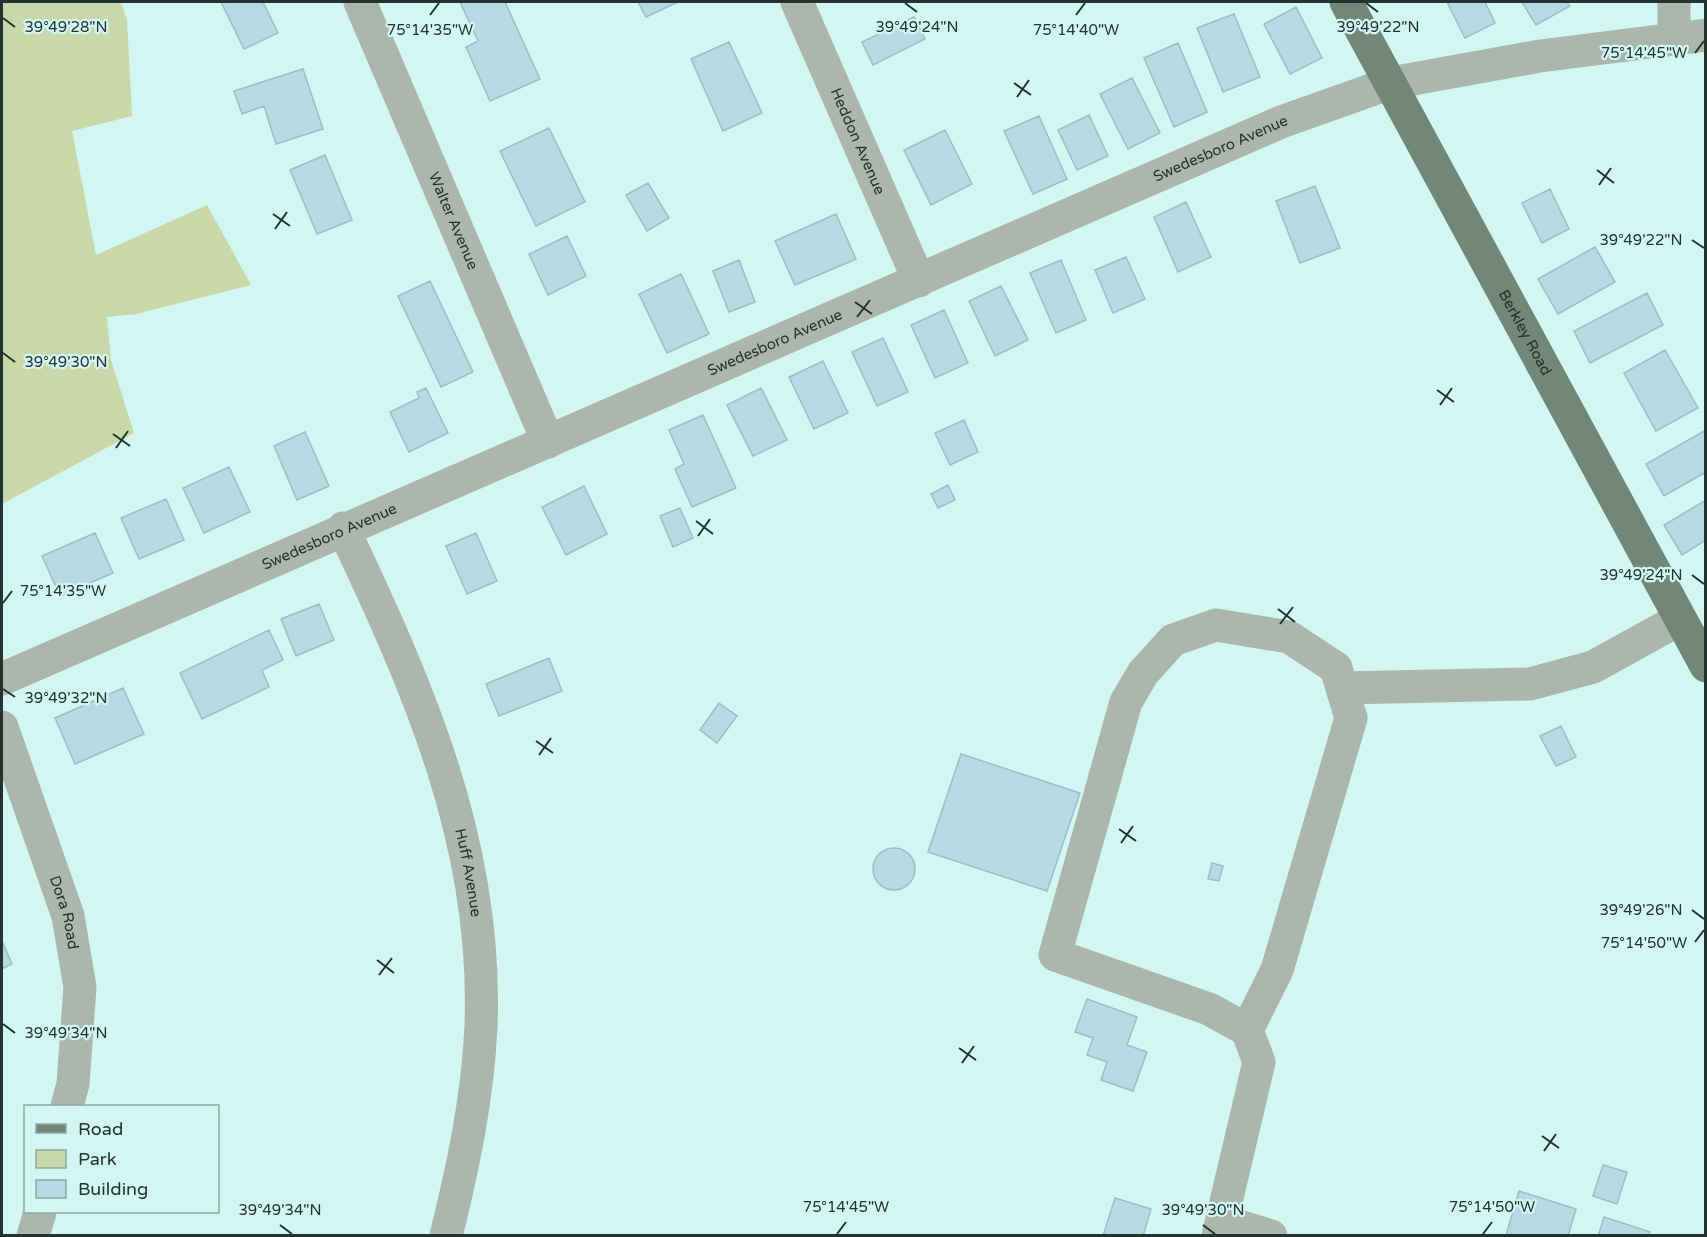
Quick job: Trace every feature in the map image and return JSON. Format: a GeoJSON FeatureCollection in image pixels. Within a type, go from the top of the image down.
{"type":"FeatureCollection","features":[{"type":"Feature","properties":{"kind":"main road","name":"Berkley Road"},"geometry":{"type":"LineString","coordinates":[[1346,2],[1706,666]]}},
{"type":"Feature","properties":{"kind":"street","name":"Walter Avenue"},"geometry":{"type":"LineString","coordinates":[[360,2],[548,442]]}},
{"type":"Feature","properties":{"kind":"street","name":"Heddon Avenue"},"geometry":{"type":"LineString","coordinates":[[796,2],[919,281]]}},
{"type":"Feature","properties":{"kind":"street"},"geometry":{"type":"LineString","coordinates":[[1674,2],[1674,39]]}},
{"type":"Feature","properties":{"kind":"street","name":"Swedesboro Avenue"},"geometry":{"type":"LineString","coordinates":[[2,679],[343,528],[548,442],[1281,122],[1391,84],[1540,56],[1706,35]]}},
{"type":"Feature","properties":{"kind":"street","name":"Huff Avenue"},"geometry":{"type":"LineString","coordinates":[[343,528],[420,697],[455,802],[471,880],[481,990],[481,1026],[473,1111],[446,1236]]}},
{"type":"Feature","properties":{"kind":"street"},"geometry":{"type":"LineString","coordinates":[[1342,688],[1530,684],[1593,667],[1680,619]]}},
{"type":"Feature","properties":{"kind":"street"},"geometry":{"type":"LineString","coordinates":[[1247,1030],[1276,970],[1351,718],[1336,669],[1289,638],[1216,625],[1173,640],[1143,673],[1126,702],[1055,955],[1209,1009],[1247,1030],[1259,1062],[1220,1228],[1271,1236]]}},
{"type":"Feature","properties":{"kind":"street","name":"Dora Road"},"geometry":{"type":"LineString","coordinates":[[2,728],[68,916],[80,987],[73,1084],[68,1105]]}},
{"type":"Feature","properties":{"kind":"street"},"geometry":{"type":"LineString","coordinates":[[33,1236],[40,1213]]}},
{"type":"Feature","properties":{"kind":"green space"},"geometry":{"type":"Polygon","coordinates":[[[2,2],[121,2],[127,20],[132,116],[72,131],[96,255],[207,205],[251,285],[136,314],[107,317],[111,360],[134,433],[2,504],[2,2]]]}},
{"type":"Feature","properties":{"kind":"building"},"geometry":{"type":"Polygon","coordinates":[[[221,2],[263,2],[278,33],[244,49],[221,2]]]}},
{"type":"Feature","properties":{"kind":"building"},"geometry":{"type":"Polygon","coordinates":[[[460,2],[505,2],[540,79],[490,101],[466,47],[478,41],[460,2]]]}},
{"type":"Feature","properties":{"kind":"building"},"geometry":{"type":"Polygon","coordinates":[[[638,2],[678,2],[646,17],[638,2]]]}},
{"type":"Feature","properties":{"kind":"building"},"geometry":{"type":"Polygon","coordinates":[[[1447,2],[1485,2],[1495,23],[1465,38],[1447,2]]]}},
{"type":"Feature","properties":{"kind":"building"},"geometry":{"type":"Polygon","coordinates":[[[1522,2],[1567,2],[1570,6],[1536,25],[1522,2]]]}},
{"type":"Feature","properties":{"kind":"building"},"geometry":{"type":"Polygon","coordinates":[[[1296,7],[1322,58],[1290,74],[1264,24],[1296,7]]]}},
{"type":"Feature","properties":{"kind":"building"},"geometry":{"type":"Polygon","coordinates":[[[1234,14],[1260,77],[1223,92],[1197,28],[1234,14]]]}},
{"type":"Feature","properties":{"kind":"building"},"geometry":{"type":"Polygon","coordinates":[[[914,17],[925,39],[873,65],[862,42],[914,17]]]}},
{"type":"Feature","properties":{"kind":"building"},"geometry":{"type":"Polygon","coordinates":[[[729,42],[762,113],[723,131],[691,59],[729,42]]]}},
{"type":"Feature","properties":{"kind":"building"},"geometry":{"type":"Polygon","coordinates":[[[1178,43],[1207,112],[1174,127],[1144,58],[1178,43]]]}},
{"type":"Feature","properties":{"kind":"building"},"geometry":{"type":"Polygon","coordinates":[[[303,69],[323,129],[276,144],[264,106],[242,114],[234,91],[303,69]]]}},
{"type":"Feature","properties":{"kind":"building"},"geometry":{"type":"Polygon","coordinates":[[[1132,78],[1160,133],[1128,149],[1100,94],[1132,78]]]}},
{"type":"Feature","properties":{"kind":"building"},"geometry":{"type":"Polygon","coordinates":[[[1089,115],[1108,156],[1077,170],[1058,130],[1089,115]]]}},
{"type":"Feature","properties":{"kind":"building"},"geometry":{"type":"Polygon","coordinates":[[[1039,116],[1067,179],[1033,194],[1004,131],[1039,116]]]}},
{"type":"Feature","properties":{"kind":"building"},"geometry":{"type":"Polygon","coordinates":[[[549,128],[585,202],[536,226],[500,151],[549,128]]]}},
{"type":"Feature","properties":{"kind":"building"},"geometry":{"type":"Polygon","coordinates":[[[945,130],[972,184],[931,205],[904,150],[945,130]]]}},
{"type":"Feature","properties":{"kind":"building"},"geometry":{"type":"Polygon","coordinates":[[[325,155],[352,220],[317,234],[290,170],[325,155]]]}},
{"type":"Feature","properties":{"kind":"building"},"geometry":{"type":"Polygon","coordinates":[[[648,183],[669,218],[647,231],[626,195],[648,183]]]}},
{"type":"Feature","properties":{"kind":"building"},"geometry":{"type":"Polygon","coordinates":[[[1315,186],[1340,248],[1300,263],[1276,201],[1315,186]]]}},
{"type":"Feature","properties":{"kind":"building"},"geometry":{"type":"Polygon","coordinates":[[[1550,189],[1569,229],[1542,243],[1522,203],[1550,189]]]}},
{"type":"Feature","properties":{"kind":"building"},"geometry":{"type":"Polygon","coordinates":[[[1186,202],[1211,257],[1178,272],[1154,217],[1186,202]]]}},
{"type":"Feature","properties":{"kind":"building"},"geometry":{"type":"Polygon","coordinates":[[[836,214],[856,259],[795,285],[775,241],[836,214]]]}},
{"type":"Feature","properties":{"kind":"building"},"geometry":{"type":"Polygon","coordinates":[[[567,236],[586,276],[548,295],[529,254],[567,236]]]}},
{"type":"Feature","properties":{"kind":"building"},"geometry":{"type":"Polygon","coordinates":[[[1595,247],[1615,282],[1558,314],[1538,279],[1595,247]]]}},
{"type":"Feature","properties":{"kind":"building"},"geometry":{"type":"Polygon","coordinates":[[[1126,257],[1145,299],[1113,313],[1095,270],[1126,257]]]}},
{"type":"Feature","properties":{"kind":"building"},"geometry":{"type":"Polygon","coordinates":[[[739,260],[755,302],[729,312],[713,271],[739,260]]]}},
{"type":"Feature","properties":{"kind":"building"},"geometry":{"type":"Polygon","coordinates":[[[1061,260],[1086,320],[1056,333],[1030,273],[1061,260]]]}},
{"type":"Feature","properties":{"kind":"building"},"geometry":{"type":"Polygon","coordinates":[[[681,274],[709,334],[667,353],[639,294],[681,274]]]}},
{"type":"Feature","properties":{"kind":"building"},"geometry":{"type":"Polygon","coordinates":[[[430,281],[473,372],[441,387],[398,296],[430,281]]]}},
{"type":"Feature","properties":{"kind":"building"},"geometry":{"type":"Polygon","coordinates":[[[1001,286],[1028,340],[995,356],[969,301],[1001,286]]]}},
{"type":"Feature","properties":{"kind":"building"},"geometry":{"type":"Polygon","coordinates":[[[1647,293],[1663,325],[1590,363],[1574,331],[1647,293]]]}},
{"type":"Feature","properties":{"kind":"building"},"geometry":{"type":"Polygon","coordinates":[[[944,310],[968,363],[935,378],[911,325],[944,310]]]}},
{"type":"Feature","properties":{"kind":"building"},"geometry":{"type":"Polygon","coordinates":[[[883,338],[908,392],[877,406],[852,352],[883,338]]]}},
{"type":"Feature","properties":{"kind":"building"},"geometry":{"type":"Polygon","coordinates":[[[1665,350],[1698,408],[1656,431],[1624,373],[1665,350]]]}},
{"type":"Feature","properties":{"kind":"building"},"geometry":{"type":"Polygon","coordinates":[[[823,361],[848,413],[814,429],[789,377],[823,361]]]}},
{"type":"Feature","properties":{"kind":"building"},"geometry":{"type":"Polygon","coordinates":[[[426,388],[448,433],[409,452],[390,412],[419,398],[417,392],[426,388]]]}},
{"type":"Feature","properties":{"kind":"building"},"geometry":{"type":"Polygon","coordinates":[[[761,388],[787,440],[753,456],[727,405],[761,388]]]}},
{"type":"Feature","properties":{"kind":"building"},"geometry":{"type":"Polygon","coordinates":[[[703,415],[736,488],[692,507],[675,469],[684,464],[669,430],[703,415]]]}},
{"type":"Feature","properties":{"kind":"building"},"geometry":{"type":"Polygon","coordinates":[[[964,420],[978,452],[950,465],[935,433],[964,420]]]}},
{"type":"Feature","properties":{"kind":"building"},"geometry":{"type":"Polygon","coordinates":[[[1706,430],[1706,472],[1664,496],[1646,464],[1706,430]]]}},
{"type":"Feature","properties":{"kind":"building"},"geometry":{"type":"Polygon","coordinates":[[[305,432],[329,486],[297,500],[274,446],[305,432]]]}},
{"type":"Feature","properties":{"kind":"building"},"geometry":{"type":"Polygon","coordinates":[[[229,467],[250,512],[204,533],[183,488],[229,467]]]}},
{"type":"Feature","properties":{"kind":"building"},"geometry":{"type":"Polygon","coordinates":[[[948,485],[955,500],[938,508],[931,494],[948,485]]]}},
{"type":"Feature","properties":{"kind":"building"},"geometry":{"type":"Polygon","coordinates":[[[584,486],[607,534],[566,555],[542,507],[584,486]]]}},
{"type":"Feature","properties":{"kind":"building"},"geometry":{"type":"Polygon","coordinates":[[[166,499],[184,540],[139,559],[121,518],[166,499]]]}},
{"type":"Feature","properties":{"kind":"building"},"geometry":{"type":"Polygon","coordinates":[[[1706,500],[1706,540],[1682,555],[1664,525],[1706,500]]]}},
{"type":"Feature","properties":{"kind":"building"},"geometry":{"type":"Polygon","coordinates":[[[680,508],[693,538],[673,547],[660,516],[680,508]]]}},
{"type":"Feature","properties":{"kind":"building"},"geometry":{"type":"Polygon","coordinates":[[[95,533],[113,573],[60,596],[42,556],[95,533]]]}},
{"type":"Feature","properties":{"kind":"building"},"geometry":{"type":"Polygon","coordinates":[[[476,533],[497,581],[467,594],[446,546],[476,533]]]}},
{"type":"Feature","properties":{"kind":"building"},"geometry":{"type":"Polygon","coordinates":[[[319,604],[334,640],[296,656],[281,619],[319,604]]]}},
{"type":"Feature","properties":{"kind":"building"},"geometry":{"type":"Polygon","coordinates":[[[269,630],[283,660],[262,670],[269,687],[202,719],[180,673],[269,630]]]}},
{"type":"Feature","properties":{"kind":"building"},"geometry":{"type":"Polygon","coordinates":[[[549,658],[562,691],[499,716],[486,684],[549,658]]]}},
{"type":"Feature","properties":{"kind":"building"},"geometry":{"type":"Polygon","coordinates":[[[123,688],[144,734],[75,764],[55,718],[123,688]]]}},
{"type":"Feature","properties":{"kind":"building"},"geometry":{"type":"Polygon","coordinates":[[[719,703],[737,716],[717,743],[700,730],[719,703]]]}},
{"type":"Feature","properties":{"kind":"building"},"geometry":{"type":"Polygon","coordinates":[[[1561,726],[1576,757],[1556,766],[1540,736],[1561,726]]]}},
{"type":"Feature","properties":{"kind":"building"},"geometry":{"type":"Polygon","coordinates":[[[961,754],[1080,793],[1047,891],[928,852],[961,754]]]}},
{"type":"Feature","properties":{"kind":"building"},"geometry":{"type":"Polygon","coordinates":[[[894,848],[909,854],[915,869],[909,884],[894,890],[879,884],[873,869],[879,854],[894,848]]]}},
{"type":"Feature","properties":{"kind":"building"},"geometry":{"type":"Polygon","coordinates":[[[1212,863],[1223,866],[1219,881],[1208,879],[1212,863]]]}},
{"type":"Feature","properties":{"kind":"building"},"geometry":{"type":"Polygon","coordinates":[[[2,941],[12,964],[2,969],[2,941]]]}},
{"type":"Feature","properties":{"kind":"building"},"geometry":{"type":"Polygon","coordinates":[[[1087,999],[1137,1017],[1127,1045],[1147,1052],[1133,1091],[1101,1080],[1107,1062],[1087,1055],[1093,1038],[1075,1032],[1087,999]]]}},
{"type":"Feature","properties":{"kind":"building"},"geometry":{"type":"Polygon","coordinates":[[[1603,1165],[1627,1172],[1617,1204],[1593,1196],[1603,1165]]]}},
{"type":"Feature","properties":{"kind":"building"},"geometry":{"type":"Polygon","coordinates":[[[1519,1191],[1576,1209],[1568,1236],[1506,1235],[1519,1191]]]}},
{"type":"Feature","properties":{"kind":"building"},"geometry":{"type":"Polygon","coordinates":[[[1115,1198],[1151,1209],[1143,1236],[1103,1236],[1115,1198]]]}},
{"type":"Feature","properties":{"kind":"building"},"geometry":{"type":"Polygon","coordinates":[[[1604,1217],[1650,1232],[1649,1236],[1598,1236],[1604,1217]]]}}]}
